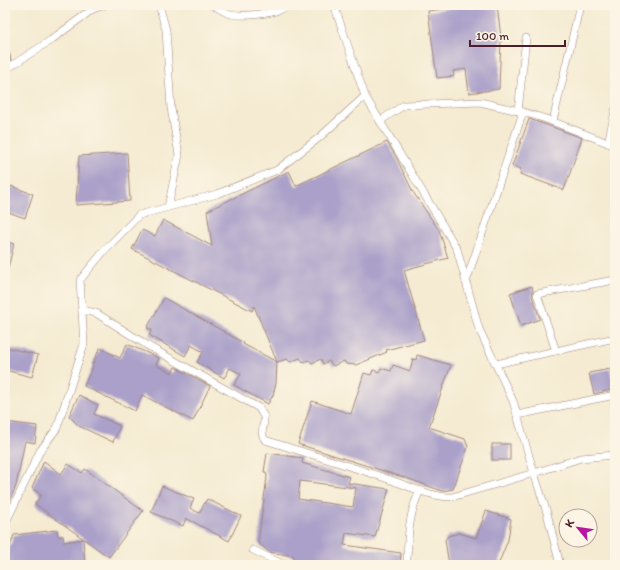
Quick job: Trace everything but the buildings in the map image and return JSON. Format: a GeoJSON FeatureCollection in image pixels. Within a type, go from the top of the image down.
{"type":"FeatureCollection","features":[{"type":"Feature","properties":{"kind":"street"},"geometry":{"type":"LineString","coordinates":[[5,70],[51,40],[93,9],[105,5]]}},
{"type":"Feature","properties":{"kind":"street"},"geometry":{"type":"LineString","coordinates":[[159,5],[166,30],[171,108],[179,155],[168,207]]}},
{"type":"Feature","properties":{"kind":"street"},"geometry":{"type":"LineString","coordinates":[[214,5],[230,14],[258,15],[283,9],[286,5]]}},
{"type":"Feature","properties":{"kind":"street"},"geometry":{"type":"LineString","coordinates":[[334,5],[365,96],[457,249],[479,329],[496,364],[517,415],[547,513],[560,565]]}},
{"type":"Feature","properties":{"kind":"street"},"geometry":{"type":"LineString","coordinates":[[553,121],[580,5]]}},
{"type":"Feature","properties":{"kind":"street"},"geometry":{"type":"LineString","coordinates":[[466,282],[521,111],[526,38]]}},
{"type":"Feature","properties":{"kind":"street"},"geometry":{"type":"LineString","coordinates":[[5,524],[40,451],[57,428],[84,344],[80,280],[139,215],[217,194],[277,170],[320,136],[365,96]]}},
{"type":"Feature","properties":{"kind":"street"},"geometry":{"type":"LineString","coordinates":[[380,121],[404,105],[480,102],[521,111],[553,121],[612,145],[615,111]]}},
{"type":"Feature","properties":{"kind":"street"},"geometry":{"type":"LineString","coordinates":[[556,351],[536,294],[615,280]]}},
{"type":"Feature","properties":{"kind":"street"},"geometry":{"type":"LineString","coordinates":[[82,310],[96,314],[259,408],[264,418],[262,436],[265,440],[388,479],[420,491],[443,497],[452,497],[581,458],[615,455]]}},
{"type":"Feature","properties":{"kind":"street"},"geometry":{"type":"LineString","coordinates":[[496,364],[615,338]]}},
{"type":"Feature","properties":{"kind":"street"},"geometry":{"type":"LineString","coordinates":[[517,415],[615,395]]}},
{"type":"Feature","properties":{"kind":"street"},"geometry":{"type":"LineString","coordinates":[[407,559],[410,521],[414,504],[420,491]]}},
{"type":"Feature","properties":{"kind":"street"},"geometry":{"type":"LineString","coordinates":[[253,550],[284,565]]}}]}
